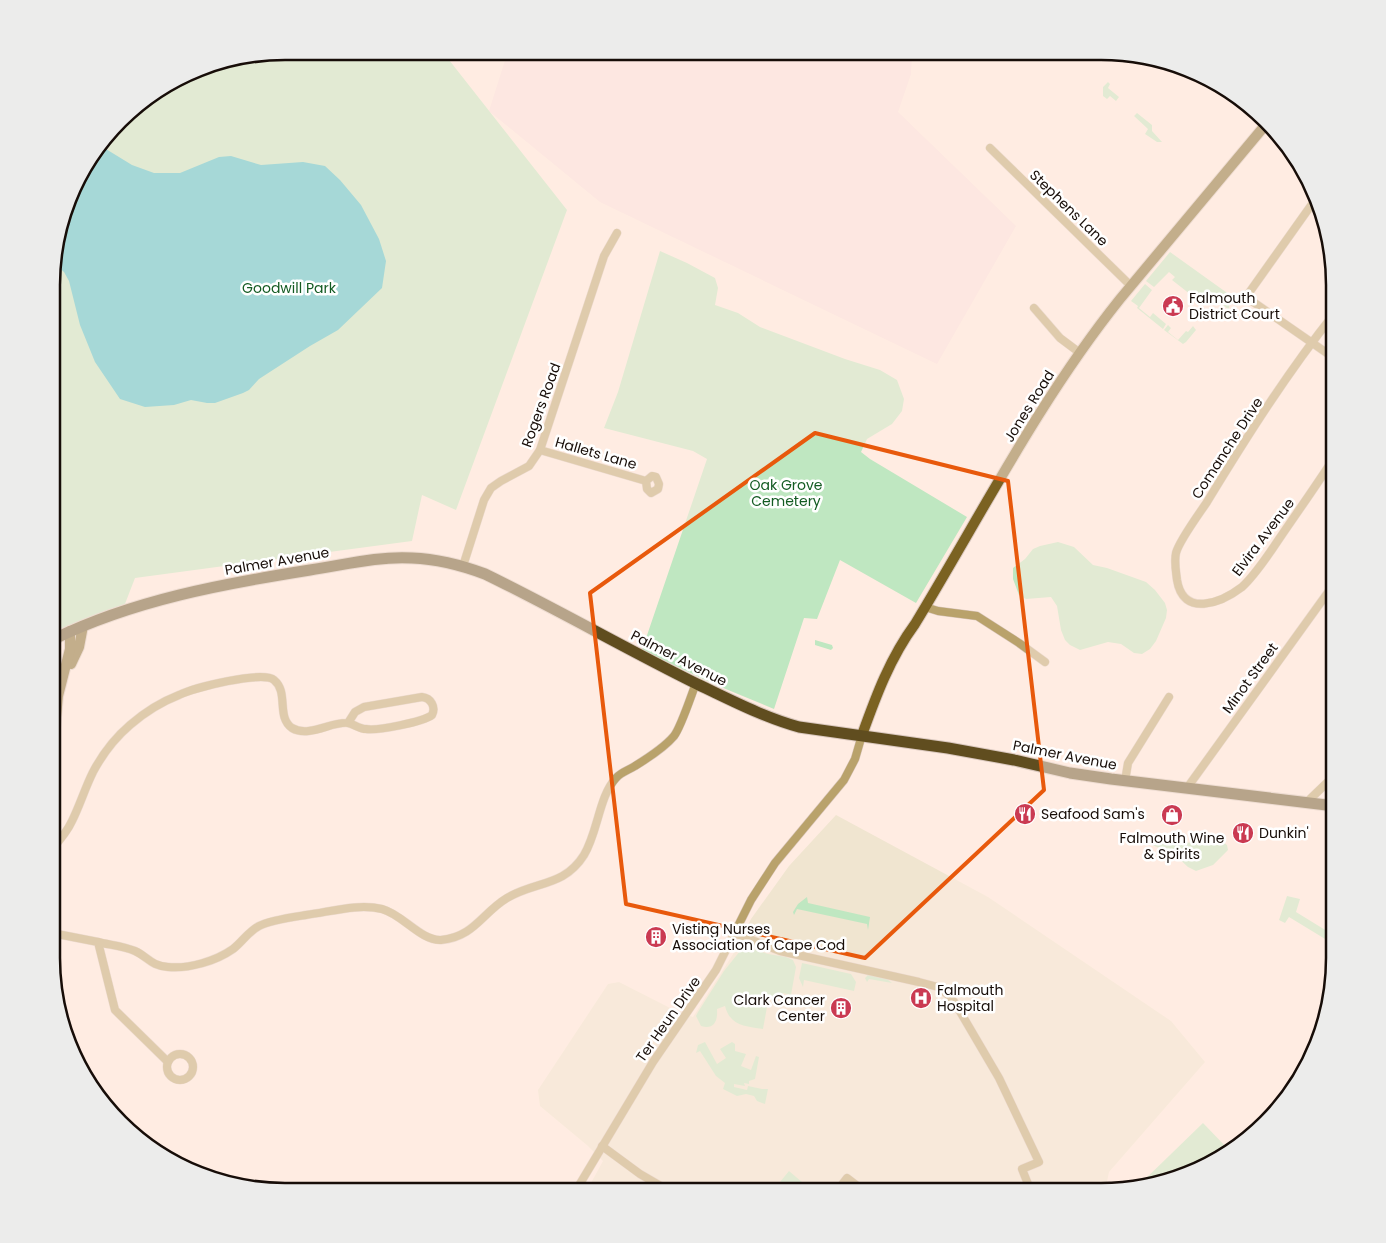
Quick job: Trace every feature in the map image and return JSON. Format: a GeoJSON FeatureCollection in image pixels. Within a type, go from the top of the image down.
{"type":"FeatureCollection","features":[{"type":"Feature","properties":{"kind":"highway","name":"Palmer Avenue"},"geometry":{"type":"LineString","coordinates":[[60,635],[148,603],[200,590],[347,563],[411,558],[440,560],[463,566],[506,584],[578,624],[749,710],[776,720],[814,730],[948,748],[1070,773],[1326,805]]}},
{"type":"Feature","properties":{"kind":"main road","name":"Jones Road"},"geometry":{"type":"LineString","coordinates":[[862,735],[888,667],[899,646],[925,607],[1022,443],[1080,353],[1099,325],[1262,129]]}},
{"type":"Feature","properties":{"kind":"main road"},"geometry":{"type":"LineString","coordinates":[[62,677],[72,663],[79,647],[83,626]]}},
{"type":"Feature","properties":{"kind":"main road"},"geometry":{"type":"LineString","coordinates":[[60,686],[70,649],[70,631]]}},
{"type":"Feature","properties":{"kind":"street","name":"Stephens Lane"},"geometry":{"type":"LineString","coordinates":[[990,148],[1131,286]]}},
{"type":"Feature","properties":{"kind":"street"},"geometry":{"type":"LineString","coordinates":[[1311,205],[1246,297],[1326,352]]}},
{"type":"Feature","properties":{"kind":"street","name":"Rogers Road"},"geometry":{"type":"LineString","coordinates":[[463,566],[484,500],[491,488],[529,466],[540,450],[604,256],[617,233]]}},
{"type":"Feature","properties":{"kind":"street"},"geometry":{"type":"LineString","coordinates":[[1034,308],[1060,338],[1080,353]]}},
{"type":"Feature","properties":{"kind":"street","name":"Comanche Drive"},"geometry":{"type":"LineString","coordinates":[[1192,602],[1182,593],[1178,584],[1176,550],[1231,463],[1326,324]]}},
{"type":"Feature","properties":{"kind":"street","name":"Hallets Lane"},"geometry":{"type":"LineString","coordinates":[[540,450],[646,481]]}},
{"type":"Feature","properties":{"kind":"street","name":"Elvira Avenue"},"geometry":{"type":"LineString","coordinates":[[1192,602],[1209,604],[1229,596],[1243,585],[1267,556],[1326,470]]}},
{"type":"Feature","properties":{"kind":"street","name":"Minot Street"},"geometry":{"type":"LineString","coordinates":[[1187,788],[1326,595]]}},
{"type":"Feature","properties":{"kind":"street"},"geometry":{"type":"LineString","coordinates":[[925,607],[938,611],[977,616],[1045,662]]}},
{"type":"Feature","properties":{"kind":"street"},"geometry":{"type":"LineString","coordinates":[[60,838],[72,822],[94,771],[113,743],[142,715],[180,694],[239,679],[262,676],[270,677],[275,680],[283,696],[284,714],[288,724],[294,729],[312,731],[348,723],[365,729],[424,720],[432,715],[433,708],[431,701],[426,698],[364,707],[355,712],[348,723]]}},
{"type":"Feature","properties":{"kind":"street"},"geometry":{"type":"LineString","coordinates":[[60,935],[132,950],[148,961],[168,967],[186,967],[215,958],[233,948],[260,925],[296,917],[362,907],[384,910],[397,916],[428,938],[438,940],[453,938],[483,920],[506,898],[564,877],[576,865],[590,844],[596,830],[605,796],[616,778],[663,746],[675,735],[696,683]]}},
{"type":"Feature","properties":{"kind":"street"},"geometry":{"type":"LineString","coordinates":[[1125,781],[1128,763],[1170,697]]}},
{"type":"Feature","properties":{"kind":"street","name":"Ter Heun Drive"},"geometry":{"type":"LineString","coordinates":[[580,1183],[653,1062],[716,970],[751,900],[775,862],[844,780],[855,759],[862,735]]}},
{"type":"Feature","properties":{"kind":"street"},"geometry":{"type":"LineString","coordinates":[[1307,802],[1326,784]]}},
{"type":"Feature","properties":{"kind":"street"},"geometry":{"type":"LineString","coordinates":[[734,933],[780,951],[901,978],[934,986],[942,990],[955,1003],[999,1078],[1039,1162],[1022,1169],[1028,1183]]}},
{"type":"Feature","properties":{"kind":"street"},"geometry":{"type":"LineString","coordinates":[[98,942],[115,1010],[168,1062]]}},
{"type":"Feature","properties":{"kind":"street"},"geometry":{"type":"LineString","coordinates":[[602,1146],[655,1183]]}},
{"type":"Feature","properties":{"kind":"street"},"geometry":{"type":"LineString","coordinates":[[843,1183],[847,1178],[854,1183]]}},
{"type":"Feature","properties":{"kind":"highlighted area"},"geometry":{"type":"Polygon","coordinates":[[[815,433],[1008,481],[1044,790],[865,958],[626,904],[590,593],[815,433]]]}},
{"type":"Feature","properties":{"kind":"shaded area"},"geometry":{"type":"Polygon","coordinates":[[[505,60],[912,60],[911,74],[898,112],[1016,226],[937,364],[600,202],[489,111],[505,60]]]}},
{"type":"Feature","properties":{"kind":"shaded area","name":"Falmouth Hospital"},"geometry":{"type":"Polygon","coordinates":[[[836,815],[988,897],[1171,1021],[1205,1062],[1109,1172],[1107,1183],[591,1183],[603,1161],[540,1106],[538,1090],[608,984],[619,982],[676,1011],[693,1017],[735,951],[751,919],[789,866],[836,815]]]}},
{"type":"Feature","properties":{"kind":"green space","name":"Goodwill Park"},"geometry":{"type":"Polygon","coordinates":[[[270,60],[449,60],[567,210],[456,510],[422,495],[412,541],[135,578],[123,609],[60,638],[60,270],[64,241],[72,212],[90,172],[106,148],[148,106],[185,83],[212,72],[241,64],[270,60]]]}},
{"type":"Feature","properties":{"kind":"green space"},"geometry":{"type":"Polygon","coordinates":[[[1108,82],[1110,84],[1108,88],[1119,97],[1116,101],[1110,96],[1107,99],[1103,96],[1103,87],[1108,82]]]}},
{"type":"Feature","properties":{"kind":"green space"},"geometry":{"type":"Polygon","coordinates":[[[1137,113],[1152,125],[1152,131],[1162,142],[1157,142],[1145,134],[1148,129],[1134,116],[1137,113]]]}},
{"type":"Feature","properties":{"kind":"green space","name":"Oak Grove Cemetery"},"geometry":{"type":"Polygon","coordinates":[[[660,251],[715,278],[718,288],[715,305],[738,313],[760,327],[880,370],[897,380],[904,399],[902,411],[892,424],[867,439],[861,452],[967,517],[916,603],[840,560],[817,619],[804,618],[774,709],[716,685],[642,650],[707,459],[693,451],[604,428],[618,392],[660,251]]]}},
{"type":"Feature","properties":{"kind":"green space"},"geometry":{"type":"Polygon","coordinates":[[[1170,252],[1230,295],[1229,310],[1212,296],[1205,304],[1195,298],[1172,280],[1175,277],[1169,272],[1154,287],[1146,281],[1170,252]]]}},
{"type":"Feature","properties":{"kind":"green space"},"geometry":{"type":"Polygon","coordinates":[[[1145,284],[1152,290],[1139,308],[1150,317],[1153,313],[1166,324],[1163,329],[1137,308],[1138,306],[1131,301],[1145,284]]]}},
{"type":"Feature","properties":{"kind":"green space"},"geometry":{"type":"Polygon","coordinates":[[[1168,325],[1171,328],[1168,332],[1178,340],[1193,326],[1196,330],[1183,344],[1164,330],[1168,325]]]}},
{"type":"Feature","properties":{"kind":"green space"},"geometry":{"type":"Polygon","coordinates":[[[1058,542],[1074,547],[1093,565],[1146,582],[1155,590],[1165,603],[1167,610],[1166,618],[1156,641],[1150,649],[1142,654],[1134,653],[1121,644],[1108,642],[1080,650],[1065,640],[1061,630],[1057,606],[1051,597],[1026,599],[1019,595],[1013,579],[1013,568],[1025,559],[1033,549],[1058,542]]]}},
{"type":"Feature","properties":{"kind":"green space"},"geometry":{"type":"Polygon","coordinates":[[[815,640],[832,645],[833,648],[831,650],[815,645],[815,640]]]}},
{"type":"Feature","properties":{"kind":"green space"},"geometry":{"type":"Polygon","coordinates":[[[1160,838],[1192,843],[1218,840],[1227,845],[1228,850],[1213,865],[1196,871],[1188,867],[1174,854],[1152,845],[1153,840],[1160,838]]]}},
{"type":"Feature","properties":{"kind":"green space"},"geometry":{"type":"Polygon","coordinates":[[[1287,896],[1300,899],[1296,912],[1326,930],[1326,940],[1289,917],[1285,923],[1279,920],[1287,896]]]}},
{"type":"Feature","properties":{"kind":"green space"},"geometry":{"type":"Polygon","coordinates":[[[807,897],[808,903],[870,917],[868,930],[867,924],[797,909],[794,915],[793,912],[798,904],[807,897]]]}},
{"type":"Feature","properties":{"kind":"green space"},"geometry":{"type":"Polygon","coordinates":[[[744,946],[793,960],[796,967],[791,995],[783,993],[782,998],[769,996],[763,1029],[744,1026],[734,1021],[727,1013],[725,1006],[717,1009],[716,1021],[712,1026],[701,1026],[696,1016],[698,1012],[724,971],[744,946]]]}},
{"type":"Feature","properties":{"kind":"green space"},"geometry":{"type":"Polygon","coordinates":[[[802,963],[851,974],[856,982],[854,991],[804,980],[803,987],[799,978],[802,963]]]}},
{"type":"Feature","properties":{"kind":"green space"},"geometry":{"type":"Polygon","coordinates":[[[868,975],[887,979],[892,983],[869,979],[867,982],[865,978],[868,975]]]}},
{"type":"Feature","properties":{"kind":"green space"},"geometry":{"type":"Polygon","coordinates":[[[705,1042],[717,1064],[726,1058],[720,1049],[732,1042],[735,1044],[735,1051],[746,1054],[741,1066],[751,1070],[756,1056],[759,1057],[755,1079],[749,1081],[749,1084],[744,1083],[745,1086],[734,1084],[734,1087],[747,1090],[748,1086],[768,1089],[765,1104],[757,1101],[754,1096],[746,1094],[737,1096],[723,1089],[725,1083],[716,1076],[700,1051],[696,1053],[698,1045],[705,1042]]]}},
{"type":"Feature","properties":{"kind":"green space"},"geometry":{"type":"Polygon","coordinates":[[[1203,1123],[1225,1146],[1187,1166],[1145,1179],[1203,1123]]]}},
{"type":"Feature","properties":{"kind":"green space"},"geometry":{"type":"Polygon","coordinates":[[[789,1171],[803,1183],[780,1183],[789,1171]]]}},
{"type":"Feature","properties":{"kind":"water"},"geometry":{"type":"Polygon","coordinates":[[[105,149],[132,165],[154,173],[180,173],[219,157],[231,156],[261,165],[303,162],[325,166],[340,180],[361,205],[379,239],[386,261],[382,288],[338,330],[259,379],[249,390],[215,403],[191,400],[174,405],[145,407],[120,399],[95,362],[80,325],[69,281],[60,269],[62,255],[72,212],[83,185],[105,149]]]}},
{"type":"Feature","properties":{"kind":"place","name":"Falmouth District Court"},"geometry":{"type":"Point","coordinates":[1173,306]}},
{"type":"Feature","properties":{"kind":"place","name":"Seafood Sam's"},"geometry":{"type":"Point","coordinates":[1025,814]}},
{"type":"Feature","properties":{"kind":"place","name":"Falmouth Wine & Spirits"},"geometry":{"type":"Point","coordinates":[1172,815]}},
{"type":"Feature","properties":{"kind":"place","name":"Dunkin'"},"geometry":{"type":"Point","coordinates":[1243,833]}},
{"type":"Feature","properties":{"kind":"place","name":"Visting Nurses Association of Cape Cod"},"geometry":{"type":"Point","coordinates":[656,937]}},
{"type":"Feature","properties":{"kind":"place","name":"Falmouth Hospital"},"geometry":{"type":"Point","coordinates":[921,998]}},
{"type":"Feature","properties":{"kind":"place","name":"Clark Cancer Center"},"geometry":{"type":"Point","coordinates":[841,1008]}}]}
